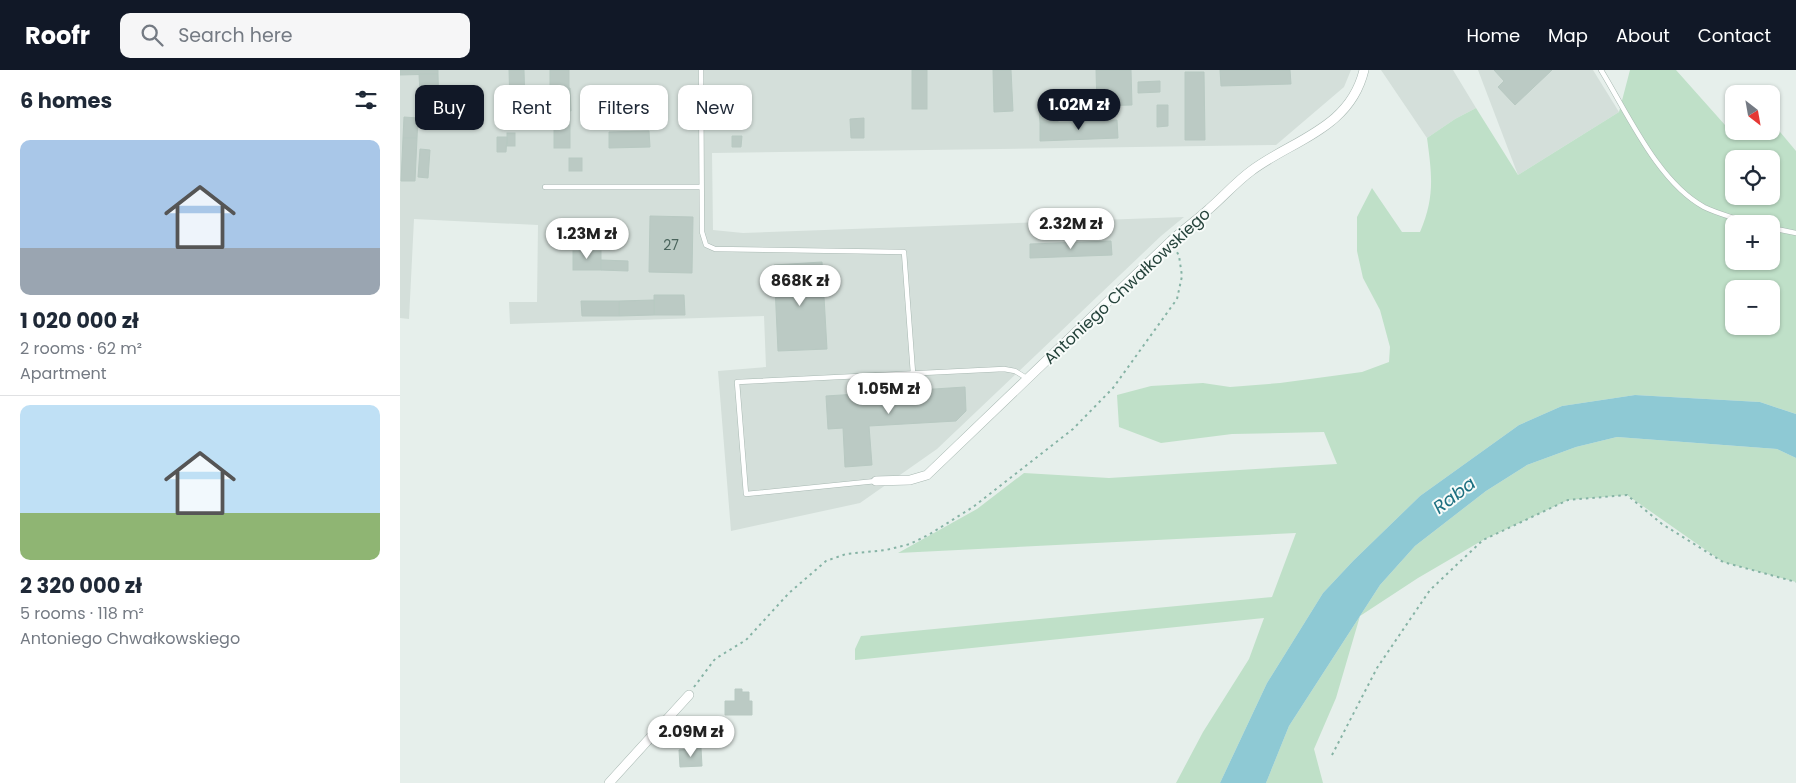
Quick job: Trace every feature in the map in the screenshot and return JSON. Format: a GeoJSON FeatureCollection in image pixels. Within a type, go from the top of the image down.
{"type":"FeatureCollection","features":[{"type":"Feature","properties":{"kind":"street","name":"Antoniego Chwałkowskiego"},"geometry":{"type":"LineString","coordinates":[[876,482],[910,480],[927,474],[1028,380],[1171,241],[1260,164],[1321,130],[1347,104],[1362,78],[1364,70]]}},
{"type":"Feature","properties":{"kind":"street"},"geometry":{"type":"LineString","coordinates":[[609,783],[689,695]]}},
{"type":"Feature","properties":{"kind":"lane"},"geometry":{"type":"LineString","coordinates":[[701,70],[702,232],[706,245],[715,249],[904,252],[913,373]]}},
{"type":"Feature","properties":{"kind":"lane"},"geometry":{"type":"LineString","coordinates":[[1601,70],[1649,150],[1676,186],[1705,207],[1727,215]]}},
{"type":"Feature","properties":{"kind":"lane"},"geometry":{"type":"LineString","coordinates":[[546,187],[701,187]]}},
{"type":"Feature","properties":{"kind":"lane"},"geometry":{"type":"LineString","coordinates":[[1780,230],[1796,233]]}},
{"type":"Feature","properties":{"kind":"lane"},"geometry":{"type":"LineString","coordinates":[[876,482],[746,494],[737,382],[1004,369],[1015,371],[1028,380]]}},
{"type":"Feature","properties":{"kind":"path"},"geometry":{"type":"LineString","coordinates":[[689,695],[715,659],[746,640],[789,592],[826,561],[846,554],[902,546],[930,534],[973,507],[1074,429],[1113,388],[1177,299],[1182,276],[1180,256],[1171,241]]}},
{"type":"Feature","properties":{"kind":"path"},"geometry":{"type":"LineString","coordinates":[[1332,755],[1378,668],[1430,590],[1483,540],[1568,500],[1627,495],[1662,524],[1723,562],[1796,582]]}},
{"type":"Feature","properties":{"kind":"shaded area"},"geometry":{"type":"Polygon","coordinates":[[[400,70],[1351,70],[1344,87],[1276,145],[712,153],[713,230],[743,233],[1184,217],[1161,236],[937,449],[860,503],[731,531],[718,371],[766,367],[764,316],[510,324],[509,302],[537,302],[538,225],[414,219],[409,319],[400,318],[400,70]]]}},
{"type":"Feature","properties":{"kind":"shaded area"},"geometry":{"type":"Polygon","coordinates":[[[1381,70],[1453,70],[1476,108],[1455,119],[1427,138],[1381,70]]]}},
{"type":"Feature","properties":{"kind":"shaded area"},"geometry":{"type":"Polygon","coordinates":[[[1478,70],[1593,70],[1619,112],[1518,175],[1478,70]]]}},
{"type":"Feature","properties":{"kind":"green space"},"geometry":{"type":"Polygon","coordinates":[[[1630,70],[1676,70],[1725,125],[1725,140],[1780,140],[1780,132],[1796,151],[1796,414],[1760,402],[1635,395],[1562,406],[1519,425],[1420,496],[1323,593],[1267,683],[1220,783],[1176,783],[1203,732],[1249,659],[1264,618],[855,660],[855,649],[861,636],[1272,597],[1296,533],[898,553],[977,509],[1024,473],[1109,478],[1337,464],[1324,432],[1232,434],[1161,443],[1119,427],[1117,395],[1151,386],[1203,383],[1230,387],[1280,383],[1362,372],[1389,362],[1390,347],[1380,310],[1363,278],[1357,251],[1357,217],[1372,188],[1402,232],[1420,232],[1428,208],[1431,186],[1427,138],[1455,119],[1476,108],[1518,175],[1619,112],[1630,70]]]}},
{"type":"Feature","properties":{"kind":"green space"},"geometry":{"type":"Polygon","coordinates":[[[1617,437],[1777,449],[1796,458],[1796,582],[1723,562],[1627,495],[1568,500],[1483,540],[1418,578],[1360,616],[1336,698],[1314,749],[1323,783],[1266,783],[1289,726],[1380,585],[1415,546],[1486,491],[1527,465],[1576,447],[1617,437]]]}},
{"type":"Feature","properties":{"kind":"water","name":"Raba"},"geometry":{"type":"Polygon","coordinates":[[[1635,395],[1760,402],[1796,414],[1796,458],[1777,449],[1617,437],[1576,447],[1527,465],[1486,491],[1415,546],[1380,585],[1289,726],[1266,783],[1220,783],[1267,683],[1323,593],[1420,496],[1519,425],[1562,406],[1635,395]]]}},
{"type":"Feature","properties":{"kind":"building"},"geometry":{"type":"Polygon","coordinates":[[[400,70],[438,70],[438,74],[400,75],[400,70]]]}},
{"type":"Feature","properties":{"kind":"building"},"geometry":{"type":"Polygon","coordinates":[[[509,70],[524,70],[524,85],[509,85],[509,70]]]}},
{"type":"Feature","properties":{"kind":"building"},"geometry":{"type":"Polygon","coordinates":[[[550,70],[569,70],[569,85],[550,85],[550,70]]]}},
{"type":"Feature","properties":{"kind":"building"},"geometry":{"type":"Polygon","coordinates":[[[912,70],[927,70],[927,109],[912,109],[912,70]]]}},
{"type":"Feature","properties":{"kind":"building"},"geometry":{"type":"Polygon","coordinates":[[[993,70],[1011,70],[1013,111],[994,112],[993,70]]]}},
{"type":"Feature","properties":{"kind":"building"},"geometry":{"type":"Polygon","coordinates":[[[1096,70],[1131,70],[1132,105],[1097,106],[1096,70]]]}},
{"type":"Feature","properties":{"kind":"building"},"geometry":{"type":"Polygon","coordinates":[[[1220,70],[1290,70],[1291,84],[1221,86],[1220,70]]]}},
{"type":"Feature","properties":{"kind":"building"},"geometry":{"type":"Polygon","coordinates":[[[1494,70],[1552,70],[1515,105],[1498,87],[1504,81],[1494,70]]]}},
{"type":"Feature","properties":{"kind":"building"},"geometry":{"type":"Polygon","coordinates":[[[1185,72],[1204,72],[1205,140],[1185,140],[1185,72]]]}},
{"type":"Feature","properties":{"kind":"building"},"geometry":{"type":"Polygon","coordinates":[[[419,74],[438,74],[438,85],[420,85],[419,74]]]}},
{"type":"Feature","properties":{"kind":"building"},"geometry":{"type":"Polygon","coordinates":[[[1160,81],[1160,92],[1138,93],[1138,82],[1160,81]]]}},
{"type":"Feature","properties":{"kind":"building"},"geometry":{"type":"Polygon","coordinates":[[[1157,105],[1168,105],[1168,126],[1157,127],[1157,105]]]}},
{"type":"Feature","properties":{"kind":"building"},"geometry":{"type":"Polygon","coordinates":[[[1058,108],[1058,123],[1040,123],[1039,109],[1058,108]]]}},
{"type":"Feature","properties":{"kind":"building"},"geometry":{"type":"Polygon","coordinates":[[[404,117],[415,118],[417,138],[403,138],[404,117]]]}},
{"type":"Feature","properties":{"kind":"building"},"geometry":{"type":"Polygon","coordinates":[[[864,118],[864,138],[851,138],[850,119],[864,118]]]}},
{"type":"Feature","properties":{"kind":"building"},"geometry":{"type":"Polygon","coordinates":[[[1117,120],[1118,138],[1040,141],[1040,123],[1117,120]]]}},
{"type":"Feature","properties":{"kind":"building"},"geometry":{"type":"Polygon","coordinates":[[[554,130],[570,130],[570,148],[554,148],[554,130]]]}},
{"type":"Feature","properties":{"kind":"building"},"geometry":{"type":"Polygon","coordinates":[[[649,131],[650,147],[609,148],[609,132],[649,131]]]}},
{"type":"Feature","properties":{"kind":"building"},"geometry":{"type":"Polygon","coordinates":[[[507,133],[515,133],[515,146],[507,146],[507,133]]]}},
{"type":"Feature","properties":{"kind":"building"},"geometry":{"type":"Polygon","coordinates":[[[732,136],[742,136],[741,147],[732,147],[732,136]]]}},
{"type":"Feature","properties":{"kind":"building"},"geometry":{"type":"Polygon","coordinates":[[[497,137],[507,137],[506,152],[497,152],[497,137]]]}},
{"type":"Feature","properties":{"kind":"building"},"geometry":{"type":"Polygon","coordinates":[[[403,138],[417,138],[415,181],[401,181],[403,138]]]}},
{"type":"Feature","properties":{"kind":"building"},"geometry":{"type":"Polygon","coordinates":[[[420,149],[430,150],[428,178],[418,177],[420,149]]]}},
{"type":"Feature","properties":{"kind":"building"},"geometry":{"type":"Polygon","coordinates":[[[569,158],[582,158],[582,171],[569,171],[569,158]]]}},
{"type":"Feature","properties":{"kind":"building"},"geometry":{"type":"Polygon","coordinates":[[[650,216],[693,217],[692,273],[649,272],[650,216]]]}},
{"type":"Feature","properties":{"kind":"building"},"geometry":{"type":"Polygon","coordinates":[[[1111,241],[1112,255],[1030,258],[1030,244],[1111,241]]]}},
{"type":"Feature","properties":{"kind":"building"},"geometry":{"type":"Polygon","coordinates":[[[573,251],[601,251],[601,270],[573,270],[573,251]]]}},
{"type":"Feature","properties":{"kind":"building"},"geometry":{"type":"Polygon","coordinates":[[[601,260],[628,261],[628,271],[601,270],[601,260]]]}},
{"type":"Feature","properties":{"kind":"building"},"geometry":{"type":"Polygon","coordinates":[[[822,262],[827,349],[778,351],[774,265],[822,262]]]}},
{"type":"Feature","properties":{"kind":"building"},"geometry":{"type":"Polygon","coordinates":[[[654,295],[684,295],[685,315],[654,315],[654,295]]]}},
{"type":"Feature","properties":{"kind":"building"},"geometry":{"type":"Polygon","coordinates":[[[654,300],[654,315],[619,316],[619,301],[654,300]]]}},
{"type":"Feature","properties":{"kind":"building"},"geometry":{"type":"Polygon","coordinates":[[[581,301],[619,301],[619,316],[582,316],[581,301]]]}},
{"type":"Feature","properties":{"kind":"building"},"geometry":{"type":"Polygon","coordinates":[[[965,387],[966,411],[956,421],[869,426],[872,465],[845,467],[843,428],[828,429],[826,396],[965,387]]]}},
{"type":"Feature","properties":{"kind":"building"},"geometry":{"type":"Polygon","coordinates":[[[735,689],[749,692],[749,701],[752,701],[752,715],[725,715],[725,701],[735,701],[735,689]]]}},
{"type":"Feature","properties":{"kind":"building"},"geometry":{"type":"Polygon","coordinates":[[[701,748],[702,766],[680,767],[679,750],[701,748]]]}}]}
